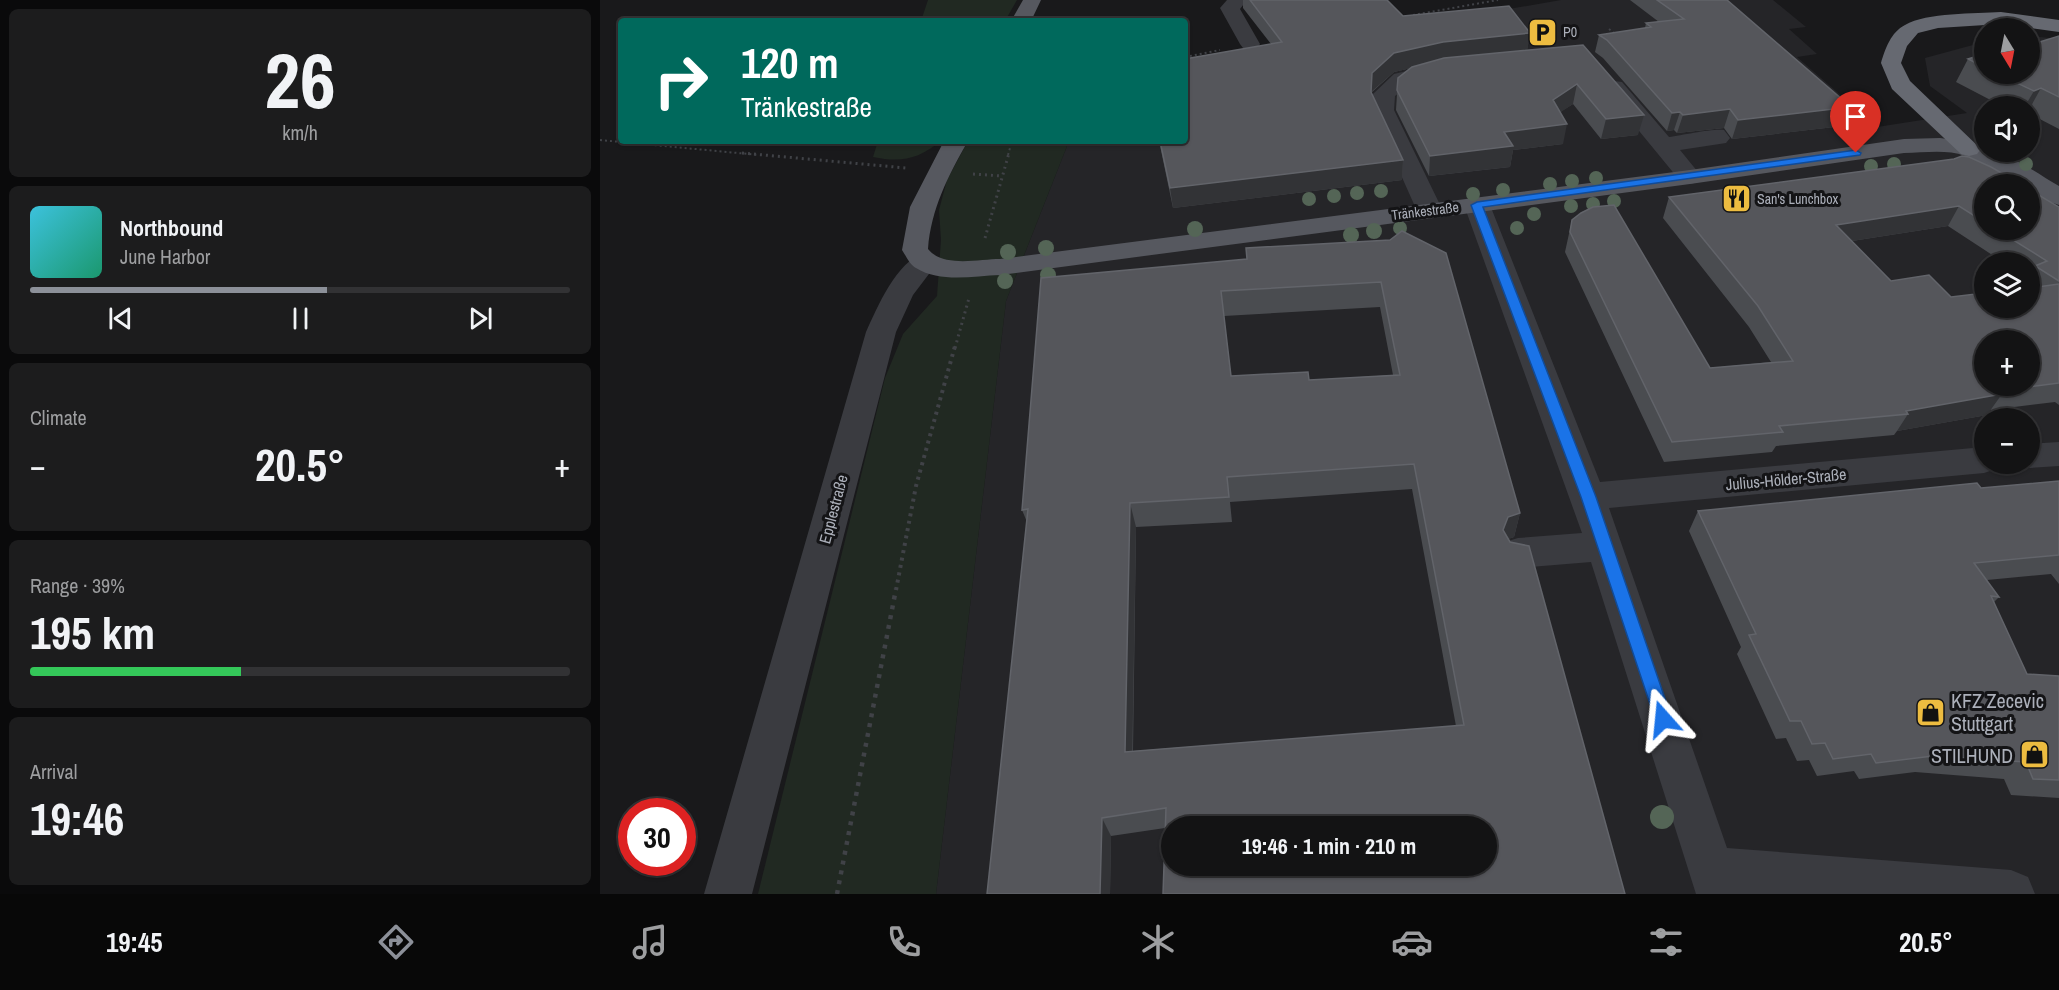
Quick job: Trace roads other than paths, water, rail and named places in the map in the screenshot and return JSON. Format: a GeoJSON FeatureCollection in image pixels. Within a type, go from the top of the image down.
{"type":"FeatureCollection","features":[{"type":"Feature","properties":{"kind":"highway"},"geometry":{"type":"LineString","coordinates":[[2037,4],[2059,11]]}},
{"type":"Feature","properties":{"kind":"highway"},"geometry":{"type":"LineString","coordinates":[[1969,149],[1900,84],[1891,63],[1897,44],[1911,30],[1948,21],[2001,18],[2059,26]]}},
{"type":"Feature","properties":{"kind":"main road"},"geometry":{"type":"LineString","coordinates":[[1023,18],[1032,0]]}},
{"type":"Feature","properties":{"kind":"main road"},"geometry":{"type":"LineString","coordinates":[[924,262],[915,250],[916,230],[924,203],[954,144]]}},
{"type":"Feature","properties":{"kind":"main road","name":"Tränkestraße"},"geometry":{"type":"LineString","coordinates":[[924,262],[943,269],[977,269],[1690,177],[1904,146],[1940,145],[1969,149],[2005,165],[2059,197]]}},
{"type":"Feature","properties":{"kind":"street"},"geometry":{"type":"LineString","coordinates":[[1238,0],[1230,8],[1250,44]]}},
{"type":"Feature","properties":{"kind":"street"},"geometry":{"type":"LineString","coordinates":[[1430,211],[1383,111],[1384,94],[1402,79],[1464,66]]}},
{"type":"Feature","properties":{"kind":"street"},"geometry":{"type":"LineString","coordinates":[[1601,71],[1690,177]]}},
{"type":"Feature","properties":{"kind":"street"},"geometry":{"type":"LineString","coordinates":[[1663,145],[1718,138],[1716,135]]}},
{"type":"Feature","properties":{"kind":"street"},"geometry":{"type":"LineString","coordinates":[[1477,205],[1588,497],[1717,882],[2011,894]]}},
{"type":"Feature","properties":{"kind":"street","name":"Epplestraße"},"geometry":{"type":"LineString","coordinates":[[728,894],[881,332],[895,298],[907,279],[924,262]]}},
{"type":"Feature","properties":{"kind":"street"},"geometry":{"type":"LineString","coordinates":[[2040,455],[2059,454]]}},
{"type":"Feature","properties":{"kind":"street","name":"Julius-Hölder-Straße"},"geometry":{"type":"LineString","coordinates":[[1588,497],[1974,461]]}},
{"type":"Feature","properties":{"kind":"street"},"geometry":{"type":"LineString","coordinates":[[1518,553],[1605,546]]}},
{"type":"Feature","properties":{"kind":"place","name":"P0"},"geometry":{"type":"Point","coordinates":[1542,32]}},
{"type":"Feature","properties":{"kind":"place","name":"San's Lunchbox"},"geometry":{"type":"Point","coordinates":[1736,199]}},
{"type":"Feature","properties":{"kind":"place","name":"KFZ Zecevic Stuttgart"},"geometry":{"type":"Point","coordinates":[1930,712]}},
{"type":"Feature","properties":{"kind":"place","name":"STILHUND"},"geometry":{"type":"Point","coordinates":[2034,755]}}]}
